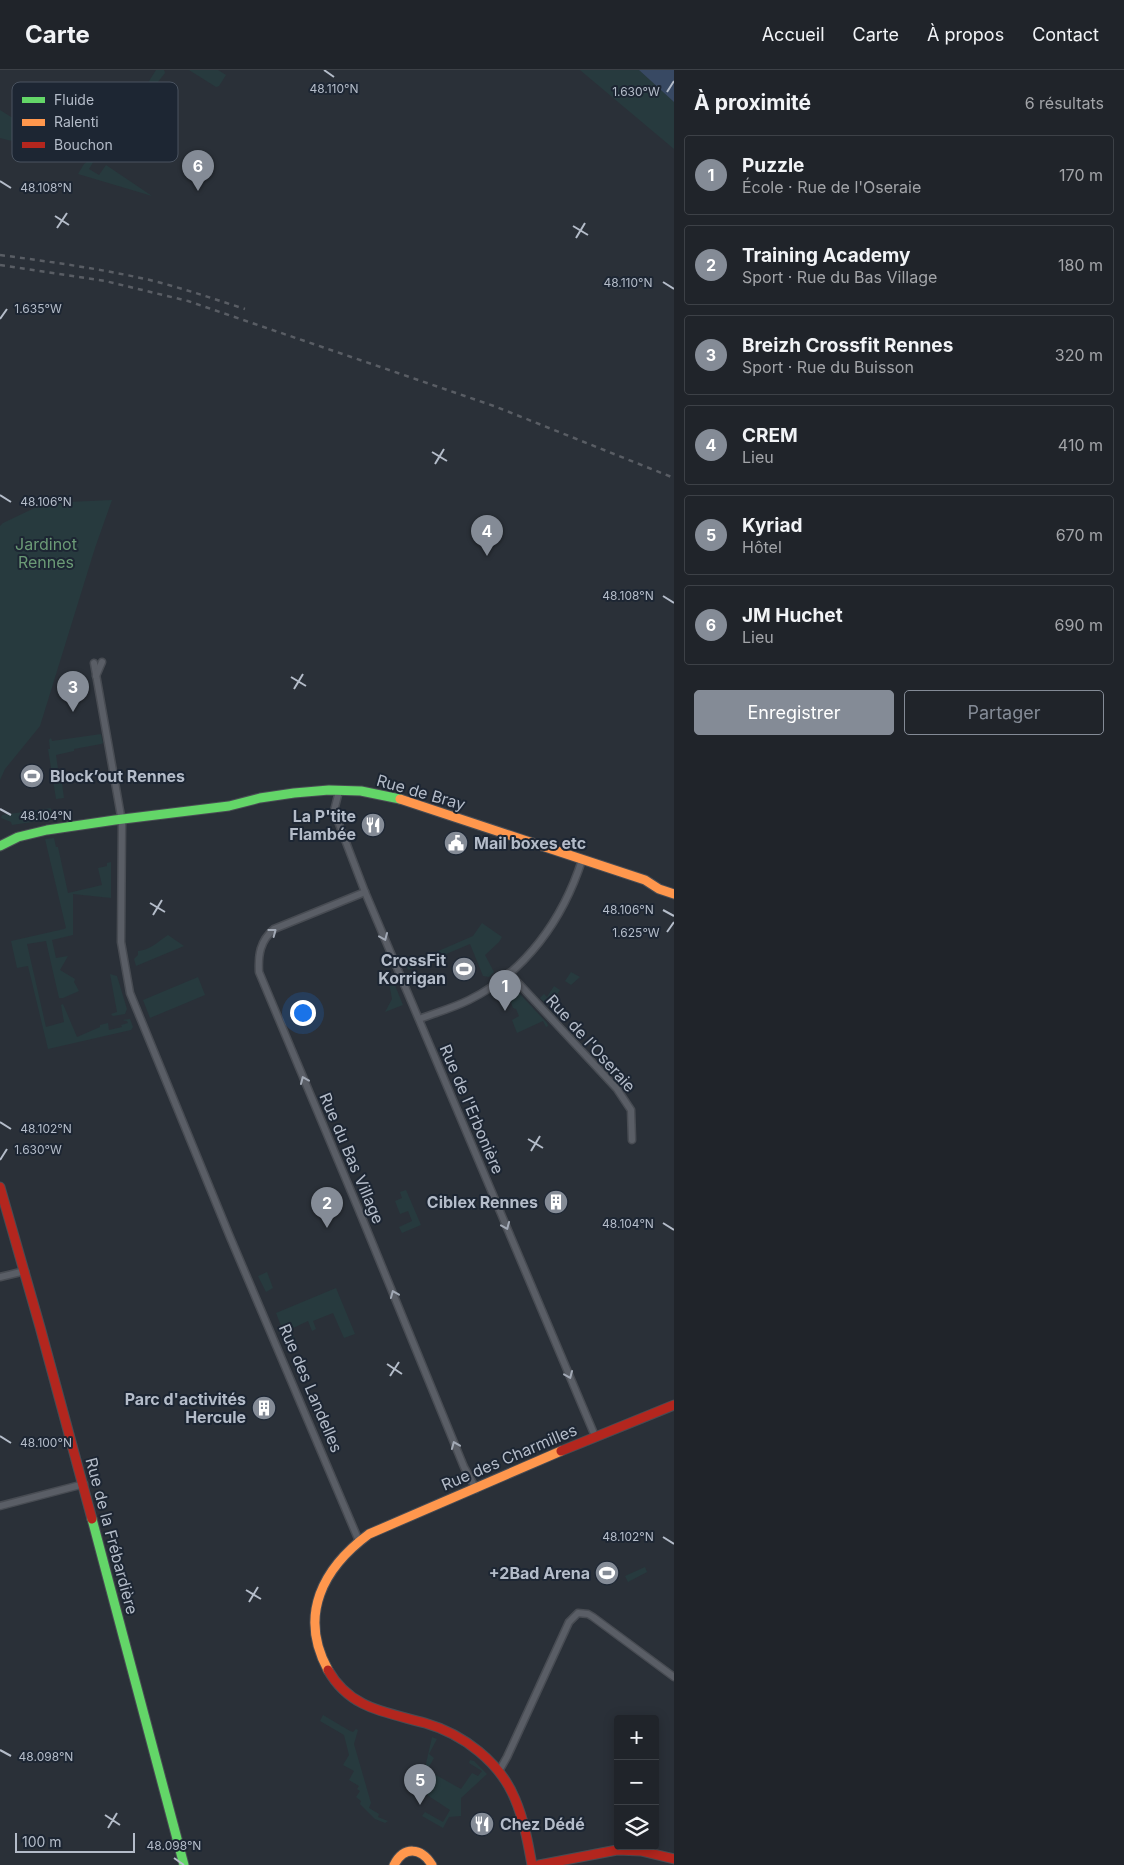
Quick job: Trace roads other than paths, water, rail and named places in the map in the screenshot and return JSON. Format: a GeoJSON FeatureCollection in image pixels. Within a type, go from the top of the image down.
{"type":"FeatureCollection","features":[{"type":"Feature","properties":{"kind":"street"},"geometry":{"type":"LineString","coordinates":[[95,677],[102,662]]}},
{"type":"Feature","properties":{"kind":"street","name":"Rue des Landelles"},"geometry":{"type":"LineString","coordinates":[[94,663],[121,818],[121,942],[130,993],[359,1541]]}},
{"type":"Feature","properties":{"kind":"street","name":"Rue de l'Erbonière"},"geometry":{"type":"LineString","coordinates":[[339,791],[334,812],[365,892],[596,1436]]}},
{"type":"Feature","properties":{"kind":"street","name":"Rue de Bray"},"geometry":{"type":"LineString","coordinates":[[1,843],[43,830],[121,818],[229,806],[240,802],[300,792],[361,791],[394,798],[645,880],[674,894]]}},
{"type":"Feature","properties":{"kind":"street"},"geometry":{"type":"LineString","coordinates":[[419,1019],[468,1000],[489,989],[510,973],[539,943],[554,923],[566,900],[582,860]]}},
{"type":"Feature","properties":{"kind":"street","name":"Rue du Bas Village"},"geometry":{"type":"LineString","coordinates":[[365,892],[274,929],[268,934],[260,949],[259,972],[464,1467],[476,1489]]}},
{"type":"Feature","properties":{"kind":"street","name":"Rue de l'Oseraie"},"geometry":{"type":"LineString","coordinates":[[510,973],[617,1089],[631,1110],[632,1140]]}},
{"type":"Feature","properties":{"kind":"street","name":"Rue de la Frébardière"},"geometry":{"type":"LineString","coordinates":[[0,1187],[84,1484],[184,1865]]}},
{"type":"Feature","properties":{"kind":"street"},"geometry":{"type":"LineString","coordinates":[[0,1278],[25,1271]]}},
{"type":"Feature","properties":{"kind":"street","name":"Rue des Charmilles"},"geometry":{"type":"LineString","coordinates":[[359,1541],[369,1534],[596,1436],[674,1405]]}},
{"type":"Feature","properties":{"kind":"street"},"geometry":{"type":"LineString","coordinates":[[0,1506],[84,1484]]}},
{"type":"Feature","properties":{"kind":"street"},"geometry":{"type":"LineString","coordinates":[[359,1541],[345,1552],[333,1568],[324,1584],[318,1602],[315,1622],[316,1638],[324,1663],[332,1678],[348,1694],[371,1708],[429,1725],[457,1736],[480,1753],[499,1771],[512,1789],[521,1810],[532,1865]]}},
{"type":"Feature","properties":{"kind":"street"},"geometry":{"type":"LineString","coordinates":[[499,1771],[569,1622],[578,1613],[588,1614],[674,1677]]}},
{"type":"Feature","properties":{"kind":"street"},"geometry":{"type":"LineString","coordinates":[[539,1865],[617,1850],[641,1851],[674,1860]]}},
{"type":"Feature","properties":{"kind":"street"},"geometry":{"type":"LineString","coordinates":[[394,1865],[398,1857],[403,1853],[414,1851],[425,1855],[432,1865]]}},
{"type":"Feature","properties":{"kind":"water"},"geometry":{"type":"Polygon","coordinates":[[[639,70],[674,70],[674,102],[639,70]]]}},
{"type":"Feature","properties":{"kind":"railway"},"geometry":{"type":"LineString","coordinates":[[0,255],[77,266],[154,281],[245,309]]}},
{"type":"Feature","properties":{"kind":"railway"},"geometry":{"type":"LineString","coordinates":[[0,265],[105,281],[188,301],[494,406],[674,478]]}},
{"type":"Feature","properties":{"kind":"place","name":"JM Huchet"},"geometry":{"type":"Point","coordinates":[198,191]}},
{"type":"Feature","properties":{"kind":"place","name":"CREM"},"geometry":{"type":"Point","coordinates":[487,556]}},
{"type":"Feature","properties":{"kind":"place","name":"Breizh Crossfit Rennes"},"geometry":{"type":"Point","coordinates":[73,712]}},
{"type":"Feature","properties":{"kind":"place","name":"Block’out Rennes"},"geometry":{"type":"Point","coordinates":[32,776]}},
{"type":"Feature","properties":{"kind":"place","name":"La P'tite Flambée"},"geometry":{"type":"Point","coordinates":[373,825]}},
{"type":"Feature","properties":{"kind":"place","name":"Mail boxes etc"},"geometry":{"type":"Point","coordinates":[456,843]}},
{"type":"Feature","properties":{"kind":"place","name":"CrossFit Korrigan"},"geometry":{"type":"Point","coordinates":[464,969]}},
{"type":"Feature","properties":{"kind":"place","name":"Puzzle"},"geometry":{"type":"Point","coordinates":[505,1011]}},
{"type":"Feature","properties":{"kind":"place","name":"Ciblex Rennes"},"geometry":{"type":"Point","coordinates":[556,1202]}},
{"type":"Feature","properties":{"kind":"place","name":"Training Academy"},"geometry":{"type":"Point","coordinates":[327,1228]}},
{"type":"Feature","properties":{"kind":"place","name":"Parc d'activités Hercule"},"geometry":{"type":"Point","coordinates":[264,1408]}},
{"type":"Feature","properties":{"kind":"place","name":"+2Bad Arena"},"geometry":{"type":"Point","coordinates":[607,1573]}},
{"type":"Feature","properties":{"kind":"place","name":"Kyriad"},"geometry":{"type":"Point","coordinates":[420,1805]}},
{"type":"Feature","properties":{"kind":"place","name":"Chez Dédé"},"geometry":{"type":"Point","coordinates":[482,1824]}},
{"type":"Feature","properties":{"kind":"park label","name":"Jardinot Rennes"},"geometry":{"type":"Point","coordinates":[46,553]}}]}
